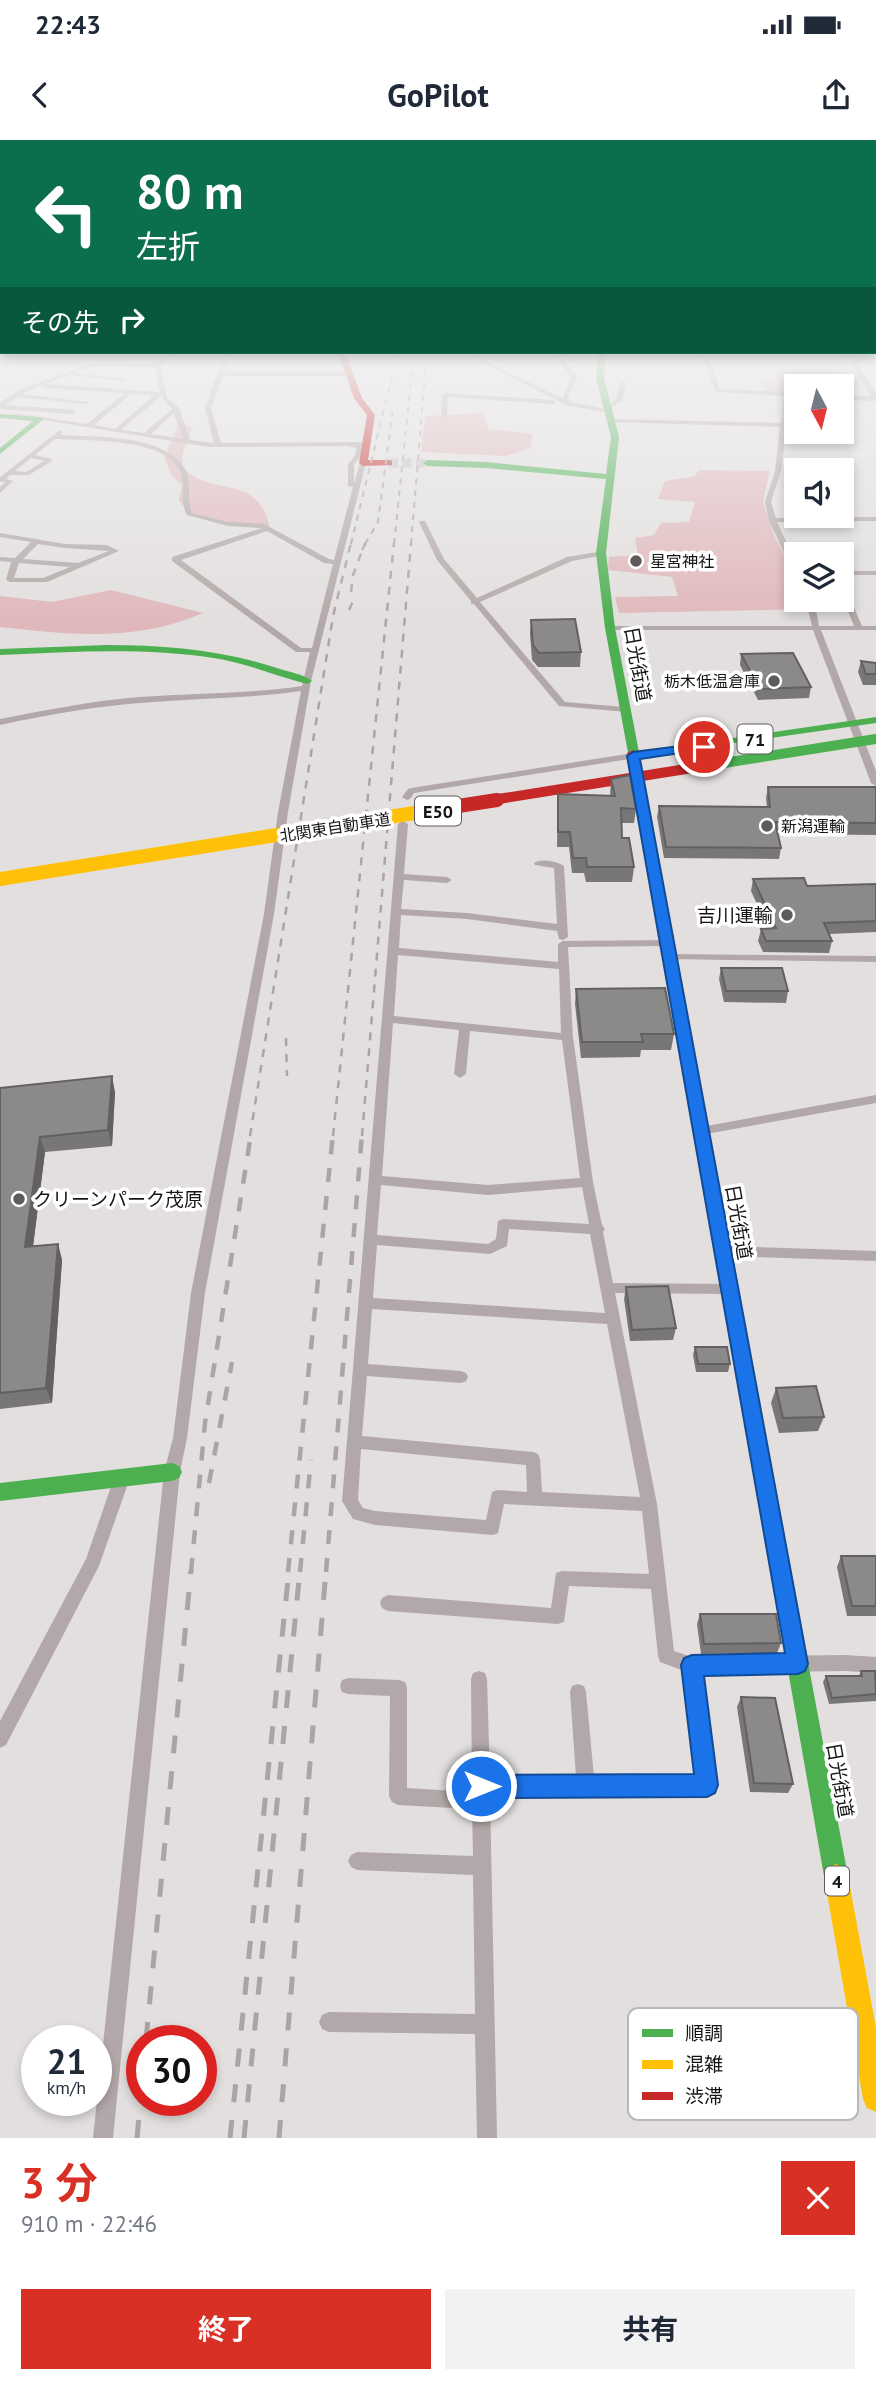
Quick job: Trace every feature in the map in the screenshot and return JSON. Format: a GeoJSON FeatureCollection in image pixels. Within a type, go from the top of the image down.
{"type":"FeatureCollection","features":[{"type":"Feature","properties":{"kind":"main road"},"geometry":{"type":"LineString","coordinates":[[0,452],[15,439]]}},
{"type":"Feature","properties":{"kind":"main road"},"geometry":{"type":"LineString","coordinates":[[368,439],[363,463],[389,463]]}},
{"type":"Feature","properties":{"kind":"main road","name":"日光街道"},"geometry":{"type":"LineString","coordinates":[[614,439],[601,553],[610,628],[876,2099]]}},
{"type":"Feature","properties":{"kind":"main road"},"geometry":{"type":"LineString","coordinates":[[427,463],[486,465],[610,477]]}},
{"type":"Feature","properties":{"kind":"main road"},"geometry":{"type":"LineString","coordinates":[[0,652],[121,648],[195,653],[231,659],[306,685]]}},
{"type":"Feature","properties":{"kind":"main road","name":"71"},"geometry":{"type":"LineString","coordinates":[[633,756],[876,720]]}},
{"type":"Feature","properties":{"kind":"main road","name":"北関東自動車道"},"geometry":{"type":"LineString","coordinates":[[0,868],[876,730]]}},
{"type":"Feature","properties":{"kind":"main road","name":"71"},"geometry":{"type":"LineString","coordinates":[[637,779],[871,744]]}},
{"type":"Feature","properties":{"kind":"main road","name":"北関東自動車道"},"geometry":{"type":"LineString","coordinates":[[0,880],[871,744]]}},
{"type":"Feature","properties":{"kind":"main road"},"geometry":{"type":"LineString","coordinates":[[0,880],[281,838]]}},
{"type":"Feature","properties":{"kind":"main road"},"geometry":{"type":"LineString","coordinates":[[0,1492],[172,1472]]}},
{"type":"Feature","properties":{"kind":"street"},"geometry":{"type":"LineString","coordinates":[[0,480],[51,439]]}},
{"type":"Feature","properties":{"kind":"street"},"geometry":{"type":"LineString","coordinates":[[83,439],[118,442],[166,454],[181,467],[186,478],[182,495],[189,514],[220,523],[270,528],[327,561],[335,562]]}},
{"type":"Feature","properties":{"kind":"street"},"geometry":{"type":"LineString","coordinates":[[173,439],[218,445],[367,444]]}},
{"type":"Feature","properties":{"kind":"street"},"geometry":{"type":"LineString","coordinates":[[216,439],[218,445]]}},
{"type":"Feature","properties":{"kind":"street"},"geometry":{"type":"LineString","coordinates":[[781,439],[778,471],[768,502],[784,543]]}},
{"type":"Feature","properties":{"kind":"street"},"geometry":{"type":"LineString","coordinates":[[166,454],[190,442]]}},
{"type":"Feature","properties":{"kind":"street"},"geometry":{"type":"LineString","coordinates":[[294,443],[359,447],[358,456],[351,464],[353,476],[345,508],[348,517]]}},
{"type":"Feature","properties":{"kind":"street"},"geometry":{"type":"LineString","coordinates":[[10,472],[27,474],[50,460],[30,456]]}},
{"type":"Feature","properties":{"kind":"street"},"geometry":{"type":"LineString","coordinates":[[103,2138],[172,1472],[180,1438],[198,1293],[270,914],[306,685],[335,562],[363,463]]}},
{"type":"Feature","properties":{"kind":"street"},"geometry":{"type":"LineString","coordinates":[[0,480],[10,481],[0,492]]}},
{"type":"Feature","properties":{"kind":"street"},"geometry":{"type":"LineString","coordinates":[[773,520],[876,519]]}},
{"type":"Feature","properties":{"kind":"street"},"geometry":{"type":"LineString","coordinates":[[423,522],[441,560],[562,704],[624,710]]}},
{"type":"Feature","properties":{"kind":"street"},"geometry":{"type":"LineString","coordinates":[[270,528],[175,559],[299,650],[314,650]]}},
{"type":"Feature","properties":{"kind":"street"},"geometry":{"type":"LineString","coordinates":[[1,536],[36,542],[107,547],[115,551],[44,580],[10,580],[13,564],[36,542]]}},
{"type":"Feature","properties":{"kind":"street"},"geometry":{"type":"LineString","coordinates":[[474,602],[570,559],[601,553]]}},
{"type":"Feature","properties":{"kind":"street"},"geometry":{"type":"LineString","coordinates":[[0,559],[80,565]]}},
{"type":"Feature","properties":{"kind":"street"},"geometry":{"type":"LineString","coordinates":[[854,573],[876,573]]}},
{"type":"Feature","properties":{"kind":"street"},"geometry":{"type":"LineString","coordinates":[[813,612],[852,724],[871,744],[876,783]]}},
{"type":"Feature","properties":{"kind":"street"},"geometry":{"type":"LineString","coordinates":[[852,612],[859,628]]}},
{"type":"Feature","properties":{"kind":"street"},"geometry":{"type":"LineString","coordinates":[[610,628],[876,628]]}},
{"type":"Feature","properties":{"kind":"street"},"geometry":{"type":"LineString","coordinates":[[0,722],[60,709],[136,700],[269,694],[306,685]]}},
{"type":"Feature","properties":{"kind":"street"},"geometry":{"type":"LineString","coordinates":[[407,797],[411,791],[633,756]]}},
{"type":"Feature","properties":{"kind":"street"},"geometry":{"type":"LineString","coordinates":[[403,824],[377,1180],[364,1303],[351,1501],[358,1514],[493,1528],[497,1497],[649,1504]]}},
{"type":"Feature","properties":{"kind":"street"},"geometry":{"type":"LineString","coordinates":[[538,863],[559,866],[567,1037],[587,1182],[610,1288],[613,1318],[649,1504],[666,1656],[692,1665],[876,1665]]}},
{"type":"Feature","properties":{"kind":"street"},"geometry":{"type":"LineString","coordinates":[[400,877],[447,880]]}},
{"type":"Feature","properties":{"kind":"street"},"geometry":{"type":"LineString","coordinates":[[397,912],[467,916],[563,928]]}},
{"type":"Feature","properties":{"kind":"street"},"geometry":{"type":"LineString","coordinates":[[564,944],[876,959]]}},
{"type":"Feature","properties":{"kind":"street"},"geometry":{"type":"LineString","coordinates":[[394,951],[564,966]]}},
{"type":"Feature","properties":{"kind":"street"},"geometry":{"type":"LineString","coordinates":[[388,1019],[567,1037]]}},
{"type":"Feature","properties":{"kind":"street"},"geometry":{"type":"LineString","coordinates":[[460,1074],[465,1027]]}},
{"type":"Feature","properties":{"kind":"street"},"geometry":{"type":"LineString","coordinates":[[701,1131],[876,1099]]}},
{"type":"Feature","properties":{"kind":"street"},"geometry":{"type":"LineString","coordinates":[[377,1180],[488,1189],[587,1182]]}},
{"type":"Feature","properties":{"kind":"street"},"geometry":{"type":"LineString","coordinates":[[370,1239],[490,1249],[502,1242],[503,1224],[598,1229]]}},
{"type":"Feature","properties":{"kind":"street"},"geometry":{"type":"LineString","coordinates":[[722,1251],[876,1256]]}},
{"type":"Feature","properties":{"kind":"street"},"geometry":{"type":"LineString","coordinates":[[610,1288],[729,1289]]}},
{"type":"Feature","properties":{"kind":"street"},"geometry":{"type":"LineString","coordinates":[[364,1303],[613,1318]]}},
{"type":"Feature","properties":{"kind":"street"},"geometry":{"type":"LineString","coordinates":[[359,1369],[461,1377]]}},
{"type":"Feature","properties":{"kind":"street"},"geometry":{"type":"LineString","coordinates":[[354,1442],[533,1459],[535,1499]]}},
{"type":"Feature","properties":{"kind":"street"},"geometry":{"type":"LineString","coordinates":[[0,1739],[93,1562],[122,1478]]}},
{"type":"Feature","properties":{"kind":"street"},"geometry":{"type":"LineString","coordinates":[[388,1603],[558,1616],[562,1578],[658,1583]]}},
{"type":"Feature","properties":{"kind":"street"},"geometry":{"type":"LineString","coordinates":[[348,1686],[399,1688],[398,1796],[481,1794],[586,1786],[707,1785],[692,1665]]}},
{"type":"Feature","properties":{"kind":"street"},"geometry":{"type":"LineString","coordinates":[[479,1679],[487,2138]]}},
{"type":"Feature","properties":{"kind":"street"},"geometry":{"type":"LineString","coordinates":[[578,1692],[586,1786]]}},
{"type":"Feature","properties":{"kind":"street"},"geometry":{"type":"LineString","coordinates":[[357,1861],[482,1866]]}},
{"type":"Feature","properties":{"kind":"street"},"geometry":{"type":"LineString","coordinates":[[329,2022],[485,2024]]}},
{"type":"Feature","properties":{"kind":"shaded area"},"geometry":{"type":"Polygon","coordinates":[[[172,439],[188,439],[182,467],[207,482],[233,488],[256,500],[265,512],[270,530],[220,523],[197,516],[179,500],[182,485],[173,477],[164,458],[172,439]]]}},
{"type":"Feature","properties":{"kind":"shaded area"},"geometry":{"type":"Polygon","coordinates":[[[422,439],[532,439],[531,448],[506,456],[421,452],[422,439]]]}},
{"type":"Feature","properties":{"kind":"shaded area"},"geometry":{"type":"Polygon","coordinates":[[[699,470],[770,471],[763,502],[774,535],[784,554],[784,610],[619,613],[615,597],[678,596],[672,577],[608,570],[609,557],[638,555],[635,538],[654,535],[661,523],[689,522],[695,502],[658,499],[665,481],[695,476],[699,470]]]}},
{"type":"Feature","properties":{"kind":"shaded area"},"geometry":{"type":"Polygon","coordinates":[[[111,590],[203,613],[153,629],[103,634],[0,627],[0,596],[52,602],[111,590]]]}},
{"type":"Feature","properties":{"kind":"building"},"geometry":{"type":"Polygon","coordinates":[[[575,619],[581,652],[539,653],[533,645],[531,620],[575,619]]]}},
{"type":"Feature","properties":{"kind":"building"},"geometry":{"type":"Polygon","coordinates":[[[793,653],[811,687],[760,689],[741,654],[793,653]]]}},
{"type":"Feature","properties":{"kind":"building"},"geometry":{"type":"Polygon","coordinates":[[[861,661],[876,663],[876,674],[866,674],[861,661]]]}},
{"type":"Feature","properties":{"kind":"building"},"geometry":{"type":"Polygon","coordinates":[[[630,775],[636,809],[621,808],[622,838],[629,838],[634,867],[587,867],[586,858],[573,858],[570,832],[558,832],[558,794],[615,796],[611,779],[630,775]]]}},
{"type":"Feature","properties":{"kind":"building","name":"新潟運輸"},"geometry":{"type":"Polygon","coordinates":[[[768,787],[876,787],[876,823],[775,822],[781,848],[666,847],[659,806],[770,807],[768,787]]]}},
{"type":"Feature","properties":{"kind":"building"},"geometry":{"type":"Polygon","coordinates":[[[804,878],[807,886],[876,884],[876,921],[824,923],[832,941],[766,941],[761,929],[776,928],[753,879],[804,878]]]}},
{"type":"Feature","properties":{"kind":"building"},"geometry":{"type":"Polygon","coordinates":[[[721,968],[782,968],[788,991],[726,991],[721,968]]]}},
{"type":"Feature","properties":{"kind":"building"},"geometry":{"type":"Polygon","coordinates":[[[665,988],[674,1034],[641,1034],[643,1042],[582,1042],[576,989],[665,988]]]}},
{"type":"Feature","properties":{"kind":"building"},"geometry":{"type":"Polygon","coordinates":[[[112,1076],[108,1130],[40,1137],[25,1247],[58,1244],[46,1388],[0,1393],[0,1088],[112,1076]]]}},
{"type":"Feature","properties":{"kind":"building"},"geometry":{"type":"Polygon","coordinates":[[[668,1286],[676,1328],[632,1330],[626,1287],[668,1286]]]}},
{"type":"Feature","properties":{"kind":"building"},"geometry":{"type":"Polygon","coordinates":[[[695,1347],[727,1347],[730,1364],[698,1364],[695,1347]]]}},
{"type":"Feature","properties":{"kind":"building"},"geometry":{"type":"Polygon","coordinates":[[[816,1386],[824,1417],[783,1418],[776,1388],[816,1386]]]}},
{"type":"Feature","properties":{"kind":"building"},"geometry":{"type":"Polygon","coordinates":[[[841,1556],[876,1556],[876,1606],[852,1606],[841,1556]]]}},
{"type":"Feature","properties":{"kind":"building"},"geometry":{"type":"Polygon","coordinates":[[[700,1614],[776,1614],[781,1643],[704,1644],[700,1614]]]}},
{"type":"Feature","properties":{"kind":"building"},"geometry":{"type":"Polygon","coordinates":[[[861,1671],[875,1671],[876,1694],[832,1698],[826,1676],[862,1676],[861,1671]]]}},
{"type":"Feature","properties":{"kind":"building"},"geometry":{"type":"Polygon","coordinates":[[[741,1697],[775,1698],[793,1784],[754,1783],[741,1697]]]}},
{"type":"Feature","properties":{"kind":"tunnel"},"geometry":{"type":"LineString","coordinates":[[389,463],[427,463]]}},
{"type":"Feature","properties":{"kind":"railway"},"geometry":{"type":"LineString","coordinates":[[351,544],[377,439]]}},
{"type":"Feature","properties":{"kind":"railway"},"geometry":{"type":"LineString","coordinates":[[365,544],[378,522],[389,439]]}},
{"type":"Feature","properties":{"kind":"railway"},"geometry":{"type":"LineString","coordinates":[[394,544],[405,439]]}},
{"type":"Feature","properties":{"kind":"railway"},"geometry":{"type":"LineString","coordinates":[[411,544],[420,439]]}},
{"type":"Feature","properties":{"kind":"railway"},"geometry":{"type":"LineString","coordinates":[[250,1136],[333,616],[351,543]]}},
{"type":"Feature","properties":{"kind":"railway"},"geometry":{"type":"LineString","coordinates":[[363,548],[365,543]]}},
{"type":"Feature","properties":{"kind":"railway"},"geometry":{"type":"LineString","coordinates":[[363,548],[366,543]]}},
{"type":"Feature","properties":{"kind":"railway"},"geometry":{"type":"LineString","coordinates":[[333,1136],[394,543]]}},
{"type":"Feature","properties":{"kind":"railway"},"geometry":{"type":"LineString","coordinates":[[362,1136],[411,543]]}},
{"type":"Feature","properties":{"kind":"railway"},"geometry":{"type":"LineString","coordinates":[[351,592],[353,575],[363,548]]}},
{"type":"Feature","properties":{"kind":"railway"},"geometry":{"type":"LineString","coordinates":[[349,610],[354,599]]}},
{"type":"Feature","properties":{"kind":"railway"},"geometry":{"type":"LineString","coordinates":[[286,1038],[287,1076]]}},
{"type":"Feature","properties":{"kind":"railway"},"geometry":{"type":"LineString","coordinates":[[191,1572],[205,1423],[251,1134]]}},
{"type":"Feature","properties":{"kind":"railway"},"geometry":{"type":"LineString","coordinates":[[288,1572],[333,1134]]}},
{"type":"Feature","properties":{"kind":"railway"},"geometry":{"type":"LineString","coordinates":[[326,1572],[362,1134]]}},
{"type":"Feature","properties":{"kind":"railway"},"geometry":{"type":"LineString","coordinates":[[209,1483],[232,1362]]}},
{"type":"Feature","properties":{"kind":"railway"},"geometry":{"type":"LineString","coordinates":[[300,1572],[311,1460]]}},
{"type":"Feature","properties":{"kind":"railway"},"geometry":{"type":"LineString","coordinates":[[147,2025],[191,1570]]}},
{"type":"Feature","properties":{"kind":"railway"},"geometry":{"type":"LineString","coordinates":[[230,2138],[289,1570]]}},
{"type":"Feature","properties":{"kind":"railway"},"geometry":{"type":"LineString","coordinates":[[244,2138],[300,1570]]}},
{"type":"Feature","properties":{"kind":"railway"},"geometry":{"type":"LineString","coordinates":[[279,2138],[326,1570]]}},
{"type":"Feature","properties":{"kind":"railway"},"geometry":{"type":"LineString","coordinates":[[137,2138],[139,2116]]}},
{"type":"Feature","properties":{"kind":"traffic: fast"},"geometry":{"type":"LineString","coordinates":[[0,452],[15,439]]}},
{"type":"Feature","properties":{"kind":"traffic: fast"},"geometry":{"type":"LineString","coordinates":[[615,439],[601,553],[610,628],[633,753]]}},
{"type":"Feature","properties":{"kind":"traffic: fast"},"geometry":{"type":"LineString","coordinates":[[427,463],[486,465],[610,477]]}},
{"type":"Feature","properties":{"kind":"traffic: fast"},"geometry":{"type":"LineString","coordinates":[[0,652],[107,648],[187,651],[238,660],[307,681]]}},
{"type":"Feature","properties":{"kind":"traffic: fast"},"geometry":{"type":"LineString","coordinates":[[633,756],[876,720]]}},
{"type":"Feature","properties":{"kind":"traffic: fast"},"geometry":{"type":"LineString","coordinates":[[686,769],[876,739]]}},
{"type":"Feature","properties":{"kind":"traffic: fast"},"geometry":{"type":"LineString","coordinates":[[717,1219],[836,1876]]}},
{"type":"Feature","properties":{"kind":"traffic: fast"},"geometry":{"type":"LineString","coordinates":[[0,1492],[172,1472]]}},
{"type":"Feature","properties":{"kind":"traffic: slow"},"geometry":{"type":"LineString","coordinates":[[0,879],[452,807]]}},
{"type":"Feature","properties":{"kind":"traffic: slow"},"geometry":{"type":"LineString","coordinates":[[836,1876],[876,2099]]}},
{"type":"Feature","properties":{"kind":"traffic: jam"},"geometry":{"type":"LineString","coordinates":[[367,439],[363,463],[389,463]]}},
{"type":"Feature","properties":{"kind":"traffic: jam"},"geometry":{"type":"LineString","coordinates":[[633,753],[717,1219]]}},
{"type":"Feature","properties":{"kind":"traffic: jam"},"geometry":{"type":"LineString","coordinates":[[452,807],[686,769]]}},
{"type":"Feature","properties":{"kind":"place","name":"星宮神社"},"geometry":{"type":"Point","coordinates":[636,561]}},
{"type":"Feature","properties":{"kind":"place","name":"栃木低温倉庫"},"geometry":{"type":"Point","coordinates":[774,681]}},
{"type":"Feature","properties":{"kind":"place","name":"新潟運輸"},"geometry":{"type":"Point","coordinates":[767,826]}},
{"type":"Feature","properties":{"kind":"place","name":"吉川運輸"},"geometry":{"type":"Point","coordinates":[787,915]}},
{"type":"Feature","properties":{"kind":"place","name":"クリーンパーク茂原"},"geometry":{"type":"Point","coordinates":[19,1199]}},
{"type":"Feature","properties":{"kind":"route"},"geometry":{"type":"LineString","coordinates":[[481,1786],[707,1785],[692,1665],[798,1664],[633,756],[704,747]]}}]}
